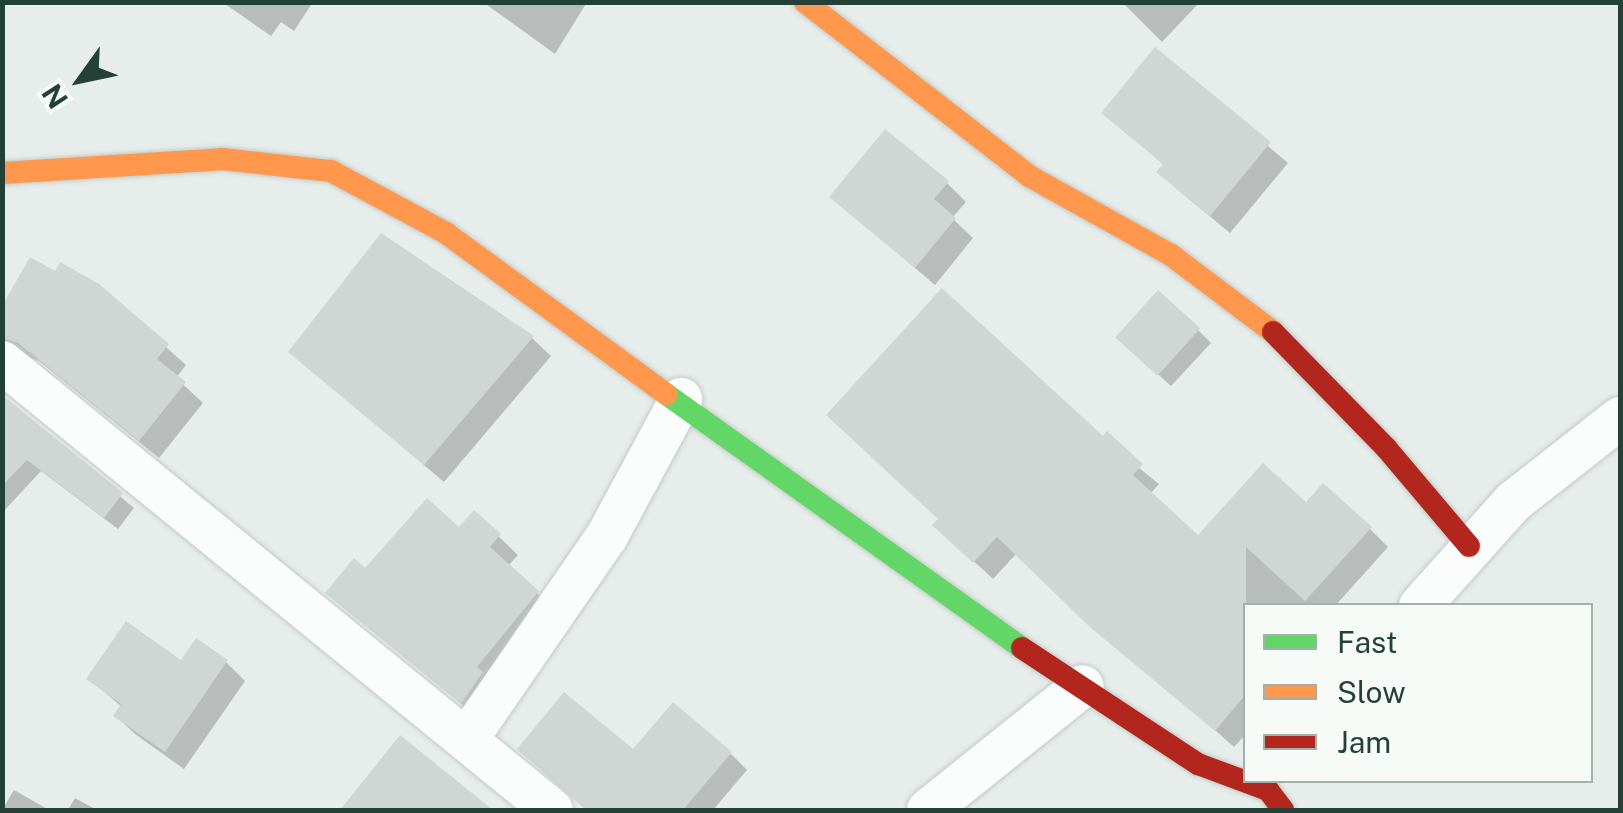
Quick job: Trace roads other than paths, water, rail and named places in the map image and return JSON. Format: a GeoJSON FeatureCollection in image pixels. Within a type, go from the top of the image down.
{"type":"FeatureCollection","features":[{"type":"Feature","properties":{"kind":"street"},"geometry":{"type":"LineString","coordinates":[[805,2],[1029,176],[1171,255],[1262,321],[1387,449],[1469,546]]}},
{"type":"Feature","properties":{"kind":"street"},"geometry":{"type":"LineString","coordinates":[[2,173],[222,159],[330,170],[446,233],[681,399],[757,466],[1198,764],[1243,782]]}},
{"type":"Feature","properties":{"kind":"street"},"geometry":{"type":"LineString","coordinates":[[2,362],[306,616],[467,739],[552,810]]}},
{"type":"Feature","properties":{"kind":"street"},"geometry":{"type":"LineString","coordinates":[[467,739],[607,536],[681,399]]}},
{"type":"Feature","properties":{"kind":"street"},"geometry":{"type":"LineString","coordinates":[[1422,603],[1469,546],[1513,502],[1620,418]]}},
{"type":"Feature","properties":{"kind":"street"},"geometry":{"type":"LineString","coordinates":[[928,810],[1083,686]]}},
{"type":"Feature","properties":{"kind":"street"},"geometry":{"type":"LineString","coordinates":[[1247,783],[1275,794]]}}]}
